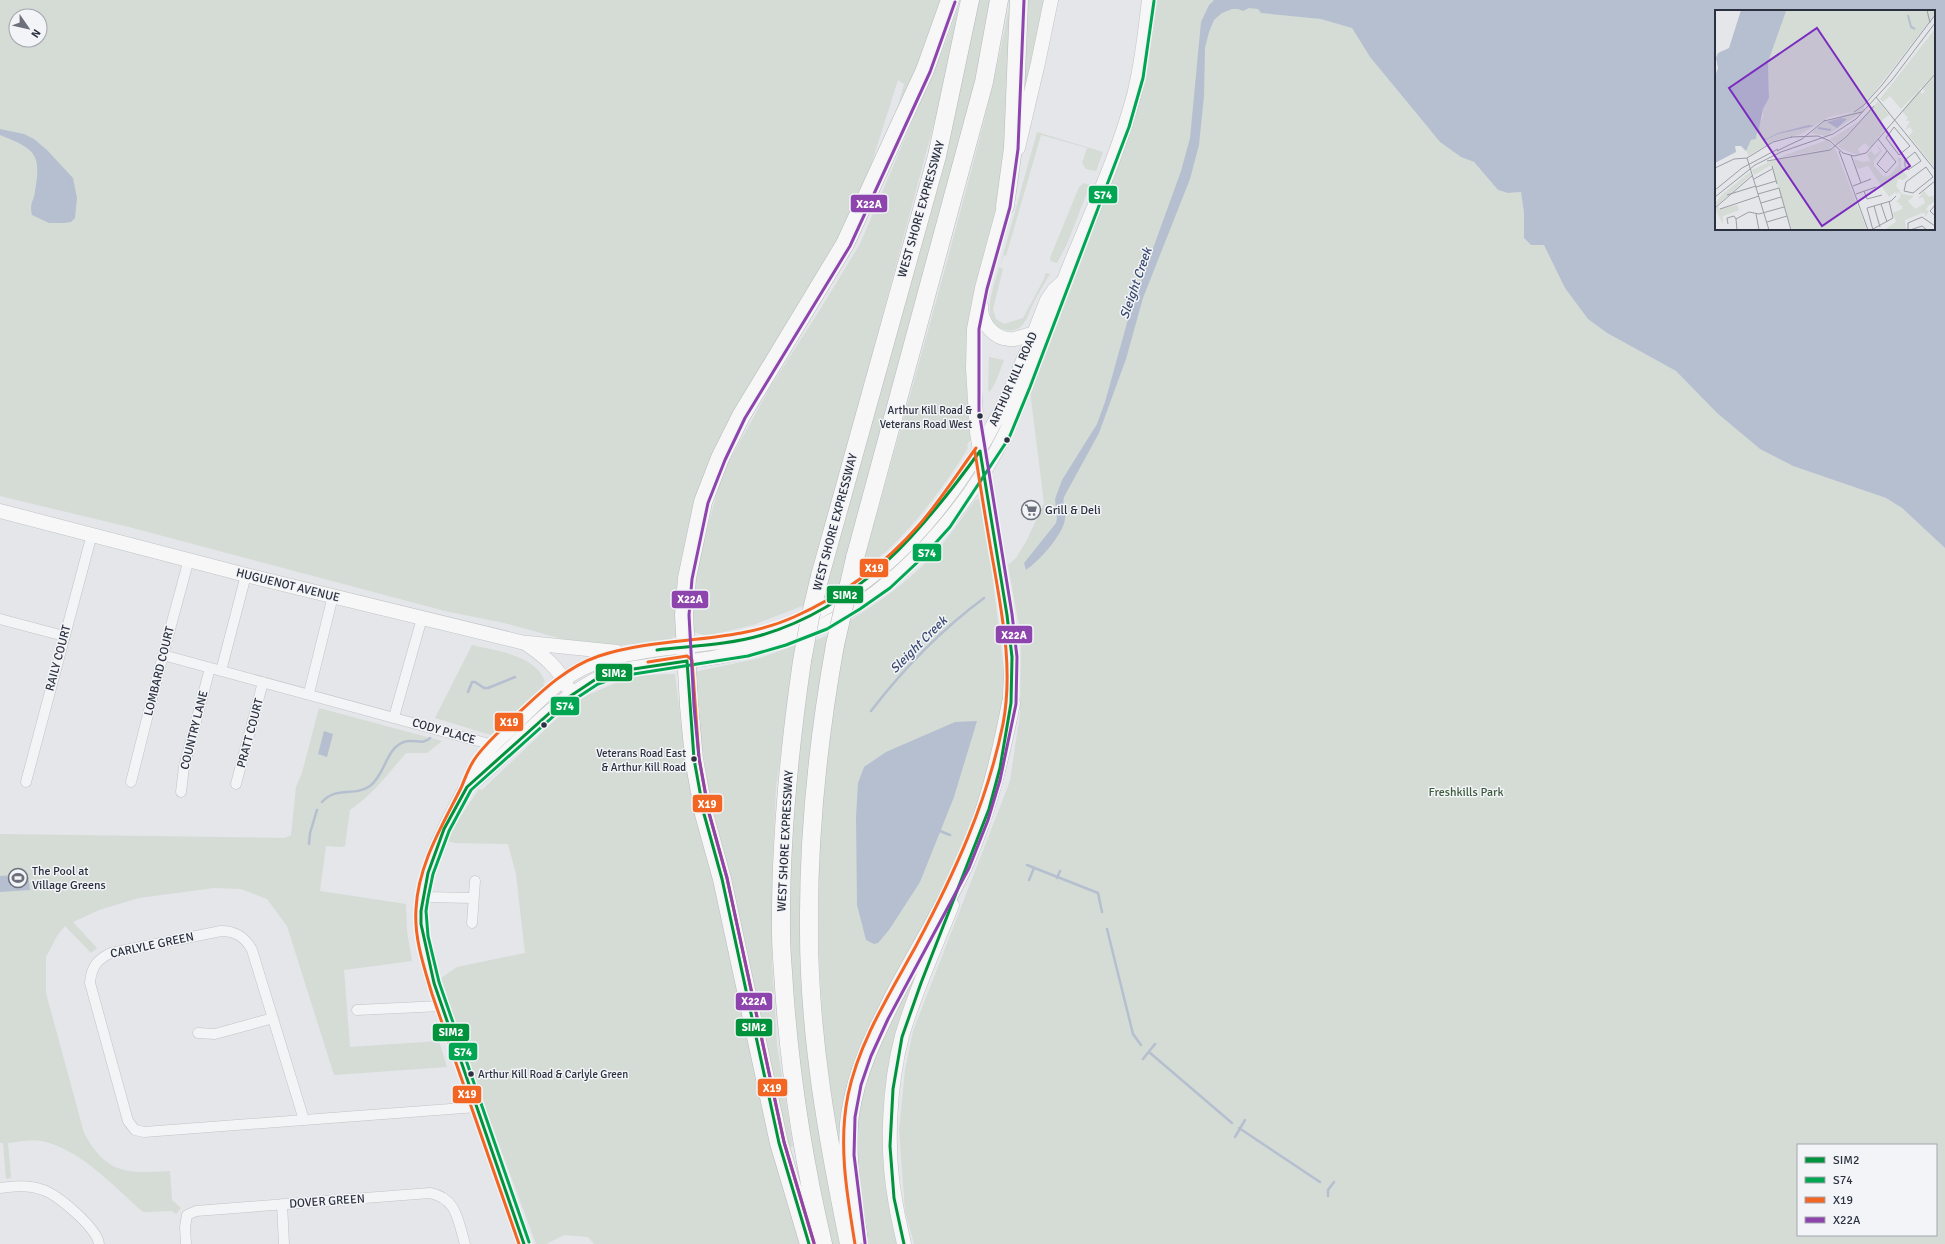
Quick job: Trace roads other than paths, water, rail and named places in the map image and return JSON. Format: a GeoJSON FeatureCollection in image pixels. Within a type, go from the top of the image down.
{"type":"FeatureCollection","features":[{"type":"Feature","properties":{"kind":"highway"},"geometry":{"type":"LineString","coordinates":[[810,1244],[779,1143],[722,879],[704,814],[694,759],[684,615],[689,564],[703,502],[720,458],[741,416],[845,244],[925,70],[950,0]]}},
{"type":"Feature","properties":{"kind":"highway","name":"WEST SHORE EXPRESSWAY"},"geometry":{"type":"LineString","coordinates":[[823,1244],[811,1192],[796,1110],[787,1023],[781,933],[782,849],[788,768],[802,661],[810,618],[820,576],[937,156],[970,0]]}},
{"type":"Feature","properties":{"kind":"highway"},"geometry":{"type":"LineString","coordinates":[[849,1244],[823,1105],[813,1020],[809,932],[810,845],[816,769],[824,706],[835,645],[855,558],[984,82],[999,0]]}},
{"type":"Feature","properties":{"kind":"highway"},"geometry":{"type":"LineString","coordinates":[[1004,206],[1013,148],[1019,0]]}},
{"type":"Feature","properties":{"kind":"highway"},"geometry":{"type":"LineString","coordinates":[[860,1244],[849,1154],[850,1116],[856,1084],[866,1054],[966,859],[983,818],[995,778],[1011,703]]}},
{"type":"Feature","properties":{"kind":"street"},"geometry":{"type":"LineString","coordinates":[[904,1244],[894,1198],[890,1146],[893,1089],[902,1037],[921,983],[989,809],[1000,768],[1011,703],[1012,657],[1007,615],[974,411],[974,329],[982,288],[1004,206],[1038,63],[1051,0]]}},
{"type":"Feature","properties":{"kind":"street","name":"ARTHUR KILL ROAD"},"geometry":{"type":"LineString","coordinates":[[687,654],[717,658],[784,640],[825,624],[858,605],[887,584],[919,554],[946,524],[983,471],[1005,435],[1104,181],[1134,96],[1142,57],[1149,0]]}},
{"type":"Feature","properties":{"kind":"street","name":"ARTHUR KILL ROAD"},"geometry":{"type":"LineString","coordinates":[[687,654],[771,632],[795,622],[828,605],[866,581],[899,553],[922,529],[955,487],[980,451],[1001,410],[1047,300],[1054,290],[1065,280]]}},
{"type":"Feature","properties":{"kind":"street"},"geometry":{"type":"LineString","coordinates":[[982,288],[980,313],[987,327],[998,336],[1014,339],[1033,334]]}},
{"type":"Feature","properties":{"kind":"street","name":"HUGUENOT AVENUE"},"geometry":{"type":"LineString","coordinates":[[0,510],[246,575],[525,643],[542,655],[564,679],[572,695]]}},
{"type":"Feature","properties":{"kind":"street","name":"RAILY COURT"},"geometry":{"type":"LineString","coordinates":[[26,782],[92,534]]}},
{"type":"Feature","properties":{"kind":"street","name":"LOMBARD COURT"},"geometry":{"type":"LineString","coordinates":[[131,782],[189,559]]}},
{"type":"Feature","properties":{"kind":"street"},"geometry":{"type":"LineString","coordinates":[[221,671],[246,575]]}},
{"type":"Feature","properties":{"kind":"street"},"geometry":{"type":"LineString","coordinates":[[309,693],[334,596]]}},
{"type":"Feature","properties":{"kind":"street"},"geometry":{"type":"LineString","coordinates":[[394,717],[422,618]]}},
{"type":"Feature","properties":{"kind":"street"},"geometry":{"type":"LineString","coordinates":[[0,619],[64,636]]}},
{"type":"Feature","properties":{"kind":"street"},"geometry":{"type":"LineString","coordinates":[[525,643],[631,654],[687,654]]}},
{"type":"Feature","properties":{"kind":"street"},"geometry":{"type":"LineString","coordinates":[[524,1244],[434,983],[423,937],[421,911],[423,897],[428,873],[440,839],[467,787],[476,765],[493,745],[564,679],[580,669],[602,660],[631,654]]}},
{"type":"Feature","properties":{"kind":"street"},"geometry":{"type":"LineString","coordinates":[[467,787],[572,695],[596,679],[620,671],[687,654]]}},
{"type":"Feature","properties":{"kind":"street","name":"CODY PLACE"},"geometry":{"type":"LineString","coordinates":[[163,655],[309,693],[493,745]]}},
{"type":"Feature","properties":{"kind":"street","name":"COUNTRY LANE"},"geometry":{"type":"LineString","coordinates":[[181,792],[184,767],[210,668]]}},
{"type":"Feature","properties":{"kind":"street","name":"PRATT COURT"},"geometry":{"type":"LineString","coordinates":[[236,784],[264,682]]}},
{"type":"Feature","properties":{"kind":"street"},"geometry":{"type":"LineString","coordinates":[[472,923],[475,881]]}},
{"type":"Feature","properties":{"kind":"street"},"geometry":{"type":"LineString","coordinates":[[423,897],[473,898]]}},
{"type":"Feature","properties":{"kind":"street","name":"CARLYLE GREEN"},"geometry":{"type":"LineString","coordinates":[[304,1120],[248,942],[236,933],[221,931],[110,953],[97,961],[90,976],[90,983],[128,1121],[135,1130],[144,1132],[304,1120],[477,1107]]}},
{"type":"Feature","properties":{"kind":"street"},"geometry":{"type":"LineString","coordinates":[[357,1010],[442,1006]]}},
{"type":"Feature","properties":{"kind":"street"},"geometry":{"type":"LineString","coordinates":[[198,1033],[215,1034],[273,1018]]}},
{"type":"Feature","properties":{"kind":"street"},"geometry":{"type":"LineString","coordinates":[[0,1188],[20,1187],[44,1190],[75,1213],[98,1238],[98,1244]]}},
{"type":"Feature","properties":{"kind":"street","name":"DOVER GREEN"},"geometry":{"type":"LineString","coordinates":[[186,1244],[185,1221],[191,1212],[430,1193],[440,1195],[446,1199],[455,1210],[465,1244]]}},
{"type":"Feature","properties":{"kind":"street"},"geometry":{"type":"LineString","coordinates":[[282,1204],[284,1244]]}},
{"type":"Feature","properties":{"kind":"water"},"geometry":{"type":"Polygon","coordinates":[[[1214,0],[1945,0],[1945,548],[1902,508],[1886,498],[1793,466],[1760,449],[1717,413],[1676,371],[1607,333],[1588,319],[1565,288],[1544,245],[1531,245],[1524,238],[1524,213],[1521,192],[1508,193],[1498,190],[1474,162],[1461,157],[1440,142],[1370,57],[1352,28],[1321,19],[1261,13],[1258,9],[1249,8],[1243,11],[1232,9],[1222,13],[1214,20],[1209,32],[1205,48],[1204,96],[1199,145],[1190,179],[1143,298],[1126,359],[1099,433],[1064,497],[1063,503],[1065,519],[1063,525],[1050,547],[1026,570],[1024,563],[1056,523],[1057,518],[1055,499],[1062,480],[1097,424],[1105,402],[1130,312],[1181,171],[1190,138],[1201,22],[1209,5],[1214,0]]]}},
{"type":"Feature","properties":{"kind":"water"},"geometry":{"type":"Polygon","coordinates":[[[0,129],[24,134],[34,139],[47,150],[73,178],[77,198],[75,218],[71,222],[49,223],[32,215],[31,205],[37,178],[36,160],[33,154],[21,144],[0,135],[0,129]]]}},
{"type":"Feature","properties":{"kind":"water"},"geometry":{"type":"Polygon","coordinates":[[[977,721],[954,797],[920,882],[889,930],[878,943],[874,944],[866,940],[857,905],[856,817],[858,783],[864,767],[886,752],[955,722],[977,721]]]}},
{"type":"Feature","properties":{"kind":"water"},"geometry":{"type":"Polygon","coordinates":[[[324,731],[333,734],[327,757],[318,754],[324,731]]]}},
{"type":"Feature","properties":{"kind":"water"},"geometry":{"type":"Polygon","coordinates":[[[28,874],[30,890],[0,892],[0,876],[28,874]]]}},
{"type":"Feature","properties":{"kind":"waterway","name":"Sleight Creek"},"geometry":{"type":"LineString","coordinates":[[871,711],[924,650],[938,636],[984,598]]}},
{"type":"Feature","properties":{"kind":"waterway"},"geometry":{"type":"LineString","coordinates":[[468,692],[472,682],[475,682],[484,688],[488,688],[515,677]]}},
{"type":"Feature","properties":{"kind":"waterway"},"geometry":{"type":"LineString","coordinates":[[322,802],[333,794],[358,791],[370,786],[375,781],[389,756],[398,745],[407,741],[421,742],[430,738]]}},
{"type":"Feature","properties":{"kind":"waterway"},"geometry":{"type":"LineString","coordinates":[[309,844],[310,833],[317,810]]}},
{"type":"Feature","properties":{"kind":"waterway"},"geometry":{"type":"LineString","coordinates":[[940,831],[950,835]]}},
{"type":"Feature","properties":{"kind":"waterway"},"geometry":{"type":"LineString","coordinates":[[1027,865],[1098,893],[1102,912]]}},
{"type":"Feature","properties":{"kind":"waterway"},"geometry":{"type":"LineString","coordinates":[[1029,880],[1034,868]]}},
{"type":"Feature","properties":{"kind":"waterway"},"geometry":{"type":"LineString","coordinates":[[1057,878],[1060,871]]}},
{"type":"Feature","properties":{"kind":"waterway"},"geometry":{"type":"LineString","coordinates":[[1107,929],[1133,1034],[1141,1045]]}},
{"type":"Feature","properties":{"kind":"waterway"},"geometry":{"type":"LineString","coordinates":[[1143,1059],[1155,1044]]}},
{"type":"Feature","properties":{"kind":"waterway"},"geometry":{"type":"LineString","coordinates":[[1149,1052],[1232,1123]]}},
{"type":"Feature","properties":{"kind":"waterway"},"geometry":{"type":"LineString","coordinates":[[1235,1137],[1245,1120]]}},
{"type":"Feature","properties":{"kind":"waterway"},"geometry":{"type":"LineString","coordinates":[[1239,1128],[1320,1182]]}},
{"type":"Feature","properties":{"kind":"waterway"},"geometry":{"type":"LineString","coordinates":[[1328,1196],[1328,1190],[1334,1182]]}},
{"type":"Feature","properties":{"kind":"place","name":"Arthur Kill Road & Veterans Road West"},"geometry":{"type":"Point","coordinates":[980,416]}},
{"type":"Feature","properties":{"kind":"place","name":"Grill & Deli"},"geometry":{"type":"Point","coordinates":[1031,510]}},
{"type":"Feature","properties":{"kind":"place","name":"Veterans Road East & Arthur Kill Road"},"geometry":{"type":"Point","coordinates":[694,759]}},
{"type":"Feature","properties":{"kind":"place","name":"The Pool at Village Greens"},"geometry":{"type":"Point","coordinates":[18,878]}},
{"type":"Feature","properties":{"kind":"place","name":"Arthur Kill Road & Carlyle Green"},"geometry":{"type":"Point","coordinates":[471,1074]}},
{"type":"Feature","properties":{"kind":"park label","name":"Freshkills Park"},"geometry":{"type":"Point","coordinates":[1466,792]}}]}
